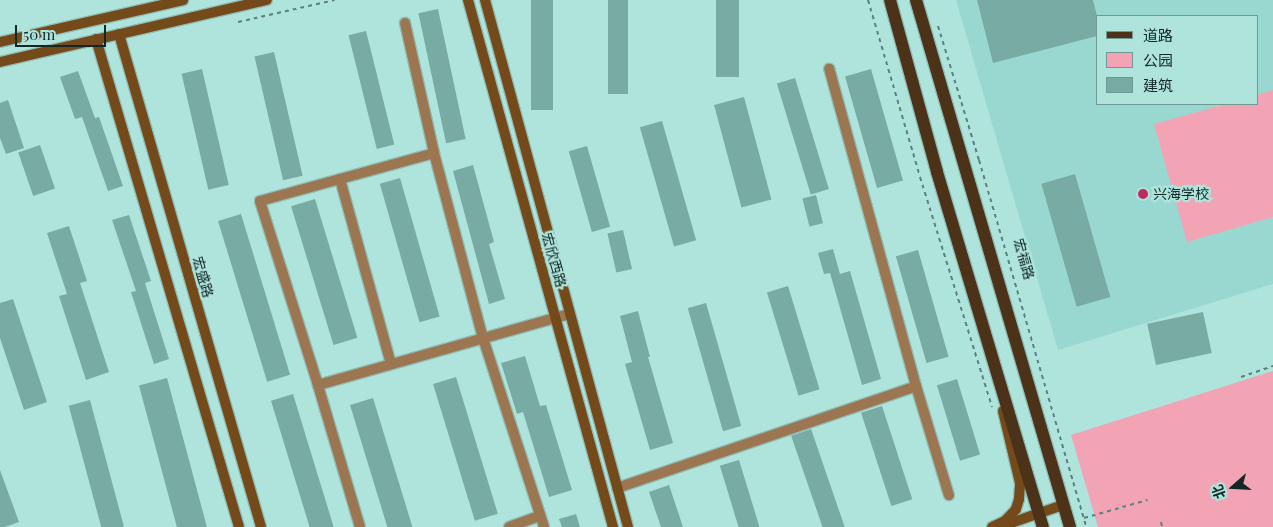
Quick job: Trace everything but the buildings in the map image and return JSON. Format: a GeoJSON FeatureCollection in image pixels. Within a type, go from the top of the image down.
{"type":"FeatureCollection","features":[{"type":"Feature","properties":{"kind":"main road"},"geometry":{"type":"LineString","coordinates":[[890,0],[937,172],[1043,527]]}},
{"type":"Feature","properties":{"kind":"main road"},"geometry":{"type":"LineString","coordinates":[[916,0],[1063,505],[1066,526]]}},
{"type":"Feature","properties":{"kind":"street"},"geometry":{"type":"LineString","coordinates":[[0,42],[184,0]]}},
{"type":"Feature","properties":{"kind":"street"},"geometry":{"type":"LineString","coordinates":[[0,62],[267,0]]}},
{"type":"Feature","properties":{"kind":"street","name":"宏欣西路"},"geometry":{"type":"LineString","coordinates":[[468,0],[613,527]]}},
{"type":"Feature","properties":{"kind":"street","name":"宏欣西路"},"geometry":{"type":"LineString","coordinates":[[485,0],[628,527]]}},
{"type":"Feature","properties":{"kind":"street"},"geometry":{"type":"LineString","coordinates":[[920,16],[921,0]]}},
{"type":"Feature","properties":{"kind":"street"},"geometry":{"type":"LineString","coordinates":[[405,23],[434,153],[483,338],[544,527]]}},
{"type":"Feature","properties":{"kind":"street","name":"宏盛路"},"geometry":{"type":"LineString","coordinates":[[118,34],[261,527]]}},
{"type":"Feature","properties":{"kind":"street"},"geometry":{"type":"LineString","coordinates":[[96,39],[239,527]]}},
{"type":"Feature","properties":{"kind":"street"},"geometry":{"type":"LineString","coordinates":[[829,69],[916,386],[949,495]]}},
{"type":"Feature","properties":{"kind":"street"},"geometry":{"type":"LineString","coordinates":[[360,527],[260,201],[434,153]]}},
{"type":"Feature","properties":{"kind":"street"},"geometry":{"type":"LineString","coordinates":[[340,179],[391,364]]}},
{"type":"Feature","properties":{"kind":"street"},"geometry":{"type":"LineString","coordinates":[[318,385],[570,314]]}},
{"type":"Feature","properties":{"kind":"street"},"geometry":{"type":"LineString","coordinates":[[992,527],[1005,521],[1016,509],[1020,483],[1005,419],[998,378]]}},
{"type":"Feature","properties":{"kind":"street"},"geometry":{"type":"LineString","coordinates":[[617,488],[916,386]]}},
{"type":"Feature","properties":{"kind":"street"},"geometry":{"type":"LineString","coordinates":[[998,527],[1063,505]]}},
{"type":"Feature","properties":{"kind":"street"},"geometry":{"type":"LineString","coordinates":[[509,527],[540,516]]}},
{"type":"Feature","properties":{"kind":"path"},"geometry":{"type":"LineString","coordinates":[[238,22],[334,0]]}},
{"type":"Feature","properties":{"kind":"path"},"geometry":{"type":"LineString","coordinates":[[868,0],[920,177],[994,412]]}},
{"type":"Feature","properties":{"kind":"path","name":"宏福路"},"geometry":{"type":"LineString","coordinates":[[936,20],[980,160],[1086,527]]}},
{"type":"Feature","properties":{"kind":"path"},"geometry":{"type":"LineString","coordinates":[[1241,377],[1273,366]]}},
{"type":"Feature","properties":{"kind":"path"},"geometry":{"type":"LineString","coordinates":[[1084,518],[1147,500]]}},
{"type":"Feature","properties":{"kind":"path"},"geometry":{"type":"LineString","coordinates":[[1161,522],[1162,527]]}},
{"type":"Feature","properties":{"kind":"shaded area","name":"兴海学校"},"geometry":{"type":"Polygon","coordinates":[[[956,0],[1273,0],[1273,284],[1058,350],[956,0]]]}},
{"type":"Feature","properties":{"kind":"green space"},"geometry":{"type":"Polygon","coordinates":[[[1273,90],[1273,217],[1187,242],[1154,124],[1222,105],[1258,105],[1258,95],[1273,90]]]}},
{"type":"Feature","properties":{"kind":"green space"},"geometry":{"type":"Polygon","coordinates":[[[1273,371],[1273,527],[1098,527],[1071,435],[1273,371]]]}},
{"type":"Feature","properties":{"kind":"place","name":"兴海学校"},"geometry":{"type":"Point","coordinates":[1143,194]}}]}
